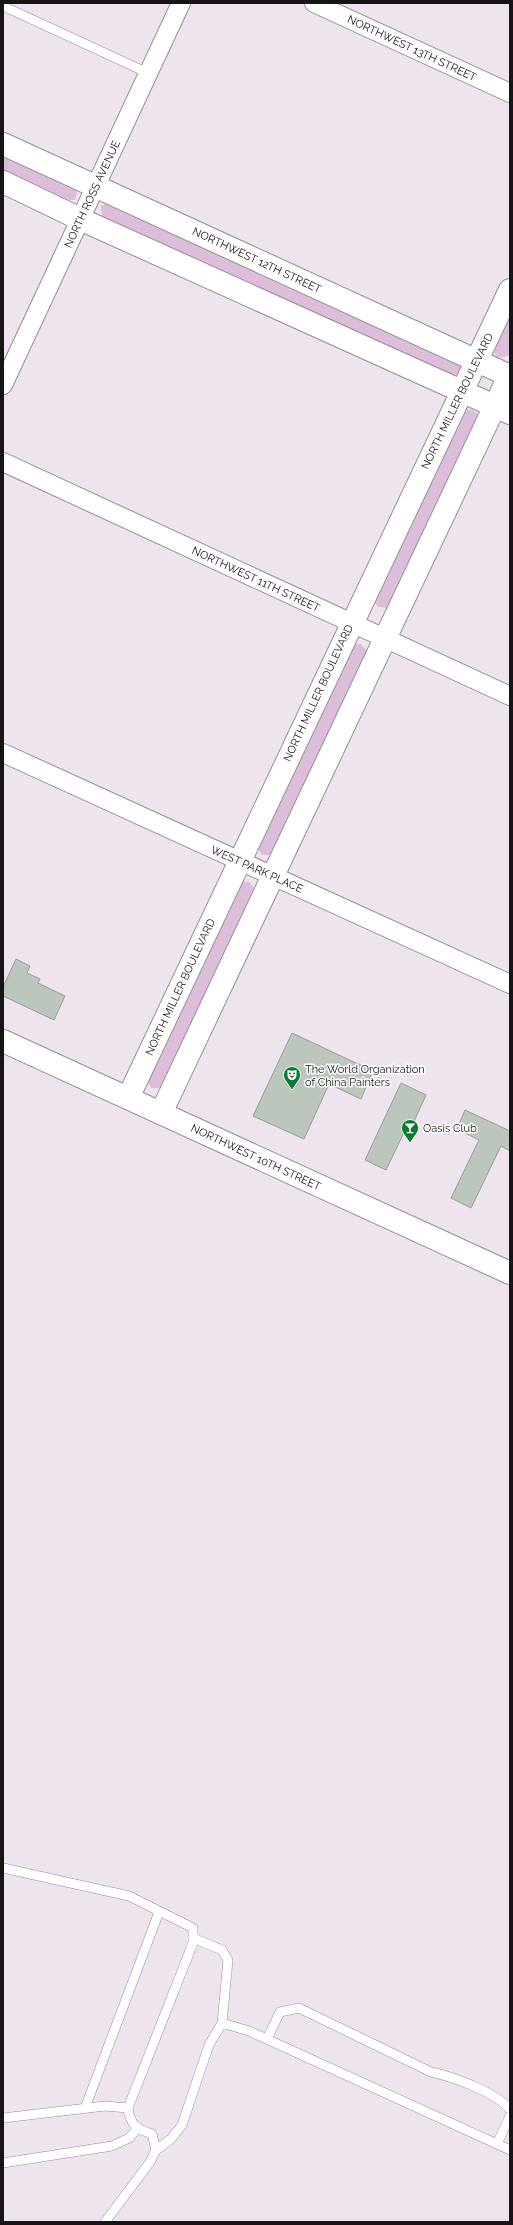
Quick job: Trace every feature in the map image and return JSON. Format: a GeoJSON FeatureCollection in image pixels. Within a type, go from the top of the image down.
{"type":"FeatureCollection","features":[{"type":"Feature","properties":{"kind":"street","name":"NORTH ROSS AVENUE"},"geometry":{"type":"LineString","coordinates":[[3,385],[181,3]]}},
{"type":"Feature","properties":{"kind":"street","name":"NORTHWEST 13TH STREET"},"geometry":{"type":"LineString","coordinates":[[314,3],[510,93]]}},
{"type":"Feature","properties":{"kind":"street","name":"NORTHWEST 12TH STREET"},"geometry":{"type":"LineString","coordinates":[[3,144],[96,185],[476,361],[510,375]]}},
{"type":"Feature","properties":{"kind":"street"},"geometry":{"type":"LineString","coordinates":[[3,182],[80,219],[502,410]]}},
{"type":"Feature","properties":{"kind":"street","name":"NORTH MILLER BOULEVARD"},"geometry":{"type":"LineString","coordinates":[[128,1098],[351,623],[510,290]]}},
{"type":"Feature","properties":{"kind":"street"},"geometry":{"type":"LineString","coordinates":[[161,1113],[384,638],[502,410],[510,375]]}},
{"type":"Feature","properties":{"kind":"street","name":"NORTHWEST 11TH STREET"},"geometry":{"type":"LineString","coordinates":[[3,462],[510,696]]}},
{"type":"Feature","properties":{"kind":"street","name":"WEST PARK PLACE"},"geometry":{"type":"LineString","coordinates":[[3,753],[510,984]]}},
{"type":"Feature","properties":{"kind":"street","name":"NORTHWEST 10TH STREET"},"geometry":{"type":"LineString","coordinates":[[3,1041],[510,1273]]}},
{"type":"Feature","properties":{"kind":"lane"},"geometry":{"type":"LineString","coordinates":[[3,6],[148,74]]}},
{"type":"Feature","properties":{"kind":"lane"},"geometry":{"type":"LineString","coordinates":[[3,1868],[129,1896],[193,1928],[193,1943],[128,2108],[129,2119],[137,2129],[152,2134],[156,2150]]}},
{"type":"Feature","properties":{"kind":"lane"},"geometry":{"type":"LineString","coordinates":[[84,2108],[159,1912]]}},
{"type":"Feature","properties":{"kind":"lane"},"geometry":{"type":"LineString","coordinates":[[105,2222],[150,2162],[156,2150],[171,2139],[182,2125],[209,2045],[222,2023],[228,1960],[222,1950],[193,1938]]}},
{"type":"Feature","properties":{"kind":"lane"},"geometry":{"type":"LineString","coordinates":[[267,2039],[280,2012],[299,2008],[431,2072],[448,2076],[502,2100],[510,2109]]}},
{"type":"Feature","properties":{"kind":"lane"},"geometry":{"type":"LineString","coordinates":[[222,2023],[249,2031],[510,2150]]}},
{"type":"Feature","properties":{"kind":"lane"},"geometry":{"type":"LineString","coordinates":[[3,2118],[105,2106],[128,2108]]}},
{"type":"Feature","properties":{"kind":"lane"},"geometry":{"type":"LineString","coordinates":[[497,2144],[510,2116]]}},
{"type":"Feature","properties":{"kind":"lane"},"geometry":{"type":"LineString","coordinates":[[3,2163],[112,2146],[129,2138],[137,2129]]}},
{"type":"Feature","properties":{"kind":"shaded area"},"geometry":{"type":"Polygon","coordinates":[[[3,155],[76,189],[77,193],[75,200],[68,200],[3,171],[3,155]]]}},
{"type":"Feature","properties":{"kind":"shaded area"},"geometry":{"type":"Polygon","coordinates":[[[107,203],[460,365],[461,368],[457,374],[450,375],[102,216],[101,206],[107,203]]]}},
{"type":"Feature","properties":{"kind":"shaded area"},"geometry":{"type":"Polygon","coordinates":[[[510,309],[510,355],[501,358],[496,356],[492,348],[510,309]]]}},
{"type":"Feature","properties":{"kind":"shaded area"},"geometry":{"type":"Polygon","coordinates":[[[464,409],[472,410],[479,415],[392,604],[387,608],[378,607],[373,600],[464,409]]]}},
{"type":"Feature","properties":{"kind":"shaded area"},"geometry":{"type":"Polygon","coordinates":[[[352,644],[361,644],[367,652],[273,855],[262,855],[257,847],[352,644]]]}},
{"type":"Feature","properties":{"kind":"shaded area"},"geometry":{"type":"Polygon","coordinates":[[[240,882],[249,882],[255,889],[163,1086],[160,1088],[151,1088],[147,1080],[240,882]]]}},
{"type":"Feature","properties":{"kind":"building"},"geometry":{"type":"Polygon","coordinates":[[[16,959],[30,966],[27,973],[40,979],[38,983],[65,996],[54,1020],[3,996],[3,987],[16,959]]]}},
{"type":"Feature","properties":{"kind":"building"},"geometry":{"type":"Polygon","coordinates":[[[292,1033],[373,1071],[361,1099],[329,1084],[304,1139],[253,1116],[292,1033]]]}},
{"type":"Feature","properties":{"kind":"building"},"geometry":{"type":"Polygon","coordinates":[[[401,1083],[426,1095],[412,1126],[408,1124],[386,1170],[365,1160],[401,1083]]]}},
{"type":"Feature","properties":{"kind":"building"},"geometry":{"type":"Polygon","coordinates":[[[465,1110],[510,1131],[510,1151],[501,1146],[471,1208],[451,1198],[479,1140],[457,1129],[465,1110]]]}},
{"type":"Feature","properties":{"kind":"place","name":"The World Organization of China Painters"},"geometry":{"type":"Point","coordinates":[292,1090]}},
{"type":"Feature","properties":{"kind":"place","name":"Oasis Club"},"geometry":{"type":"Point","coordinates":[410,1143]}}]}
